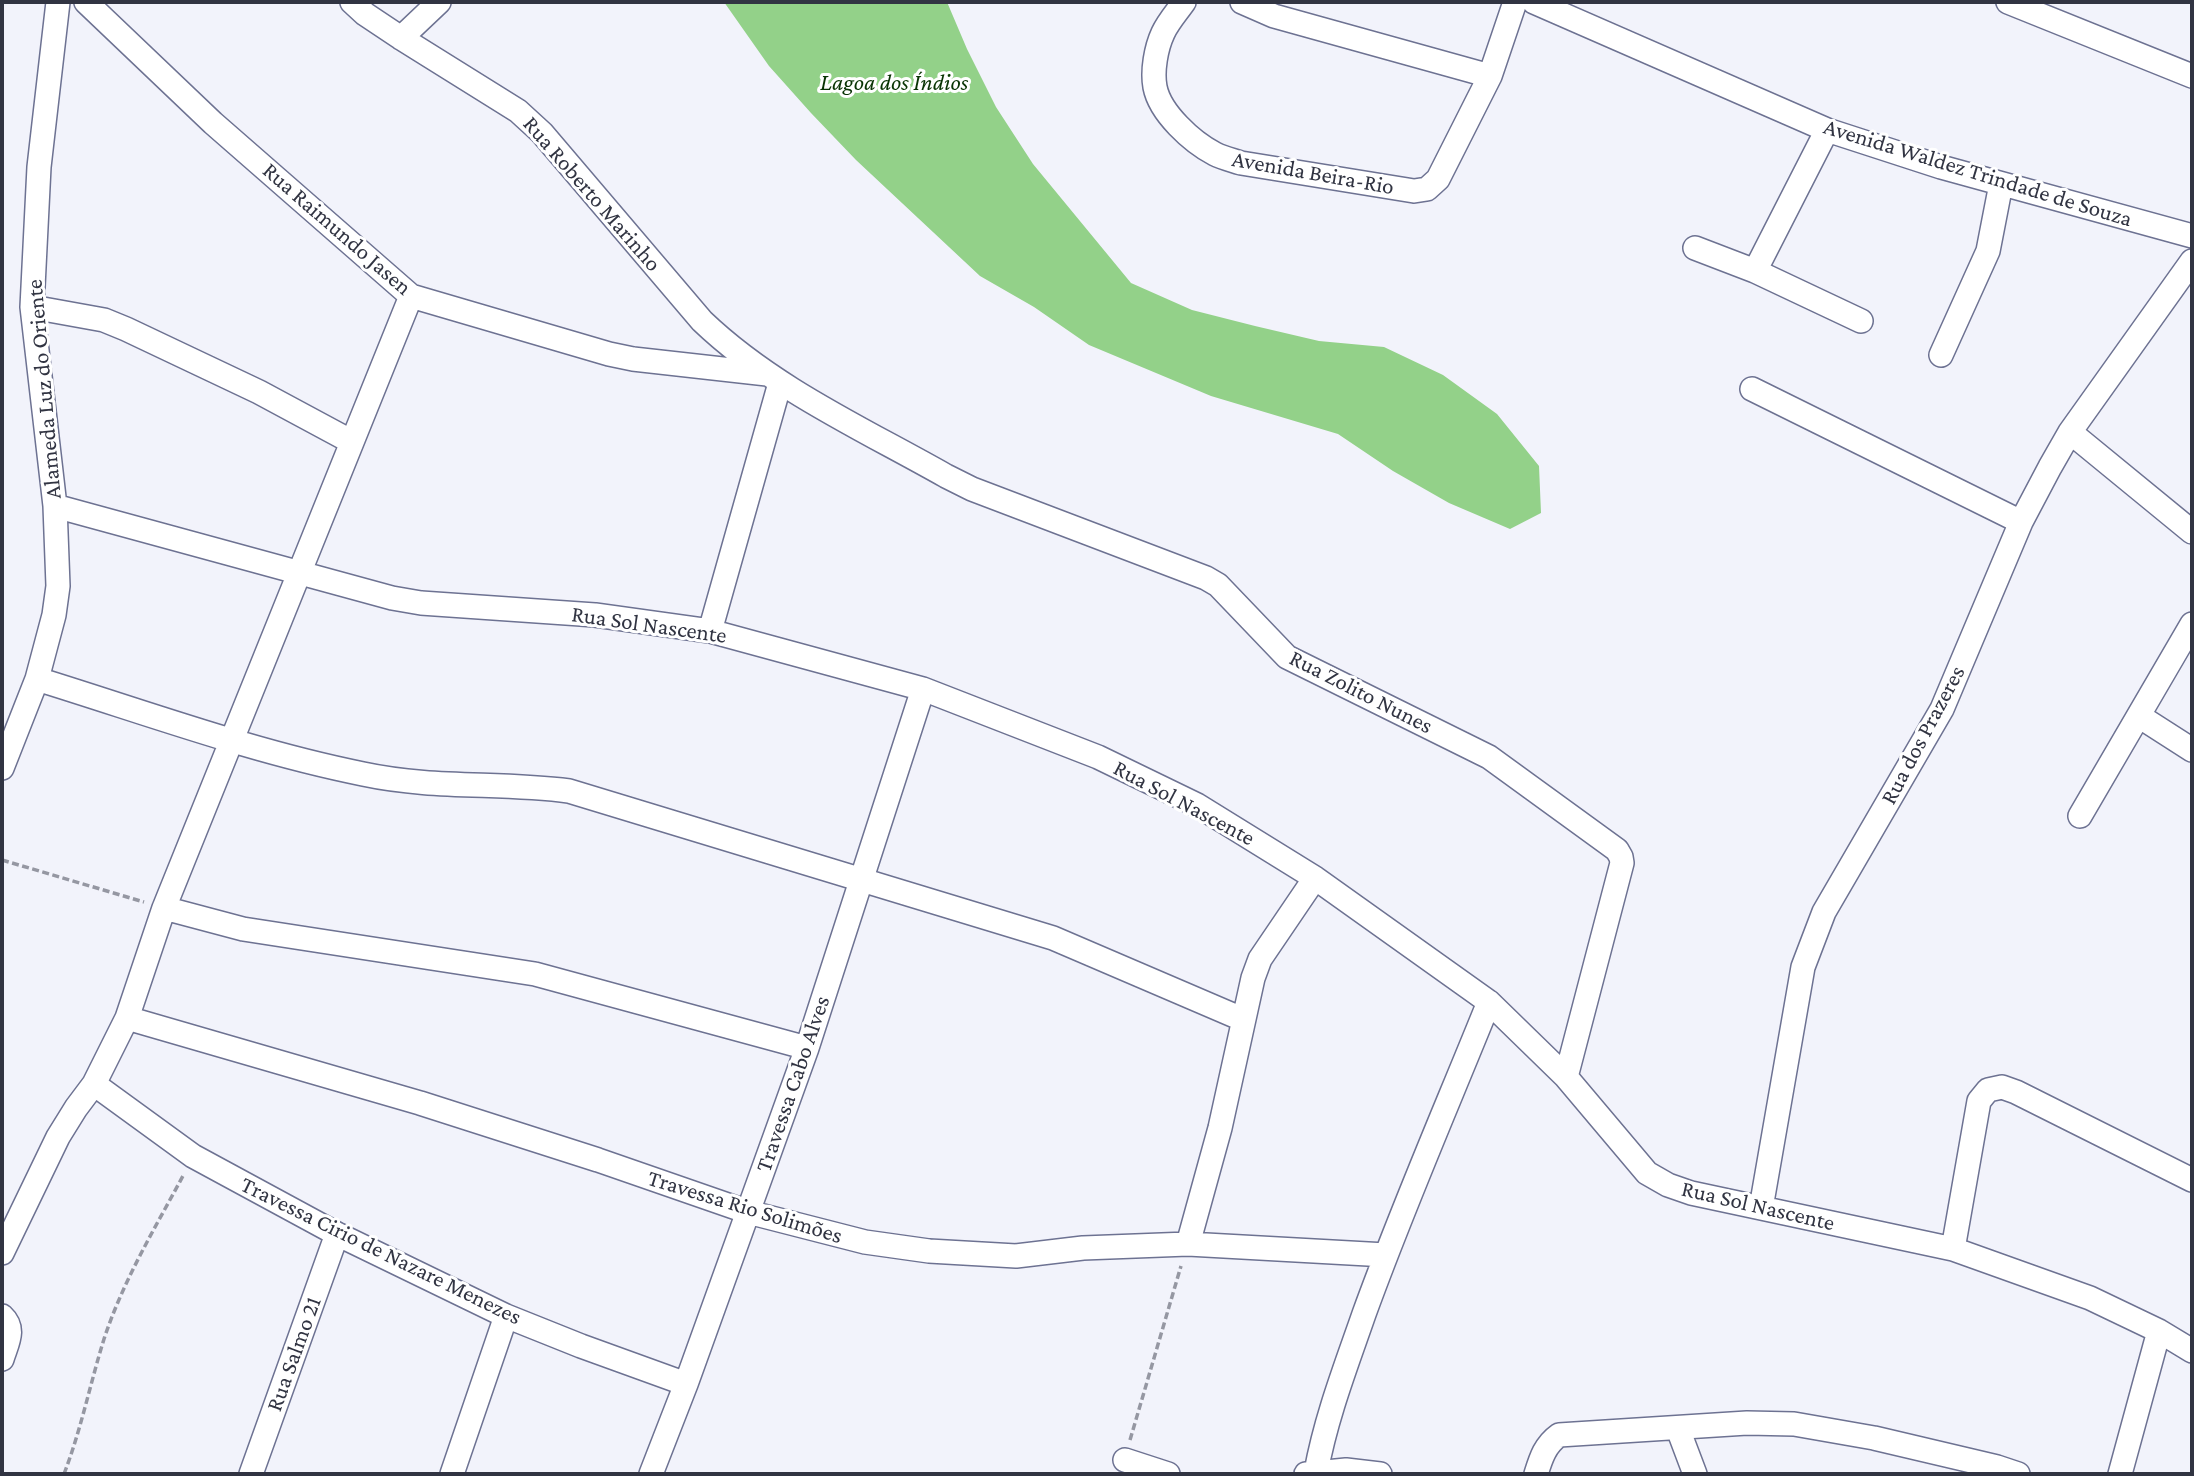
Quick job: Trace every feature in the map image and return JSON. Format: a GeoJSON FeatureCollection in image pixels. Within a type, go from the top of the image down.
{"type":"FeatureCollection","features":[{"type":"Feature","properties":{"kind":"street","name":"Alameda Luz do Oriente"},"geometry":{"type":"LineString","coordinates":[[2,768],[37,679],[54,615],[58,586],[55,506],[32,306],[39,167],[58,2]]}},
{"type":"Feature","properties":{"kind":"street","name":"Rua Raimundo Jasen"},"geometry":{"type":"LineString","coordinates":[[86,2],[213,123],[411,296],[609,354],[774,379]]}},
{"type":"Feature","properties":{"kind":"street","name":"Rua Roberto Marinho"},"geometry":{"type":"LineString","coordinates":[[352,2],[401,38],[517,111],[542,133],[702,321],[724,342],[774,379]]}},
{"type":"Feature","properties":{"kind":"street"},"geometry":{"type":"LineString","coordinates":[[401,38],[439,2]]}},
{"type":"Feature","properties":{"kind":"street","name":"Avenida Beira-Rio"},"geometry":{"type":"LineString","coordinates":[[1184,2],[1163,32],[1157,52],[1155,87],[1164,109],[1185,132],[1215,154],[1241,163],[1414,191],[1427,189],[1438,179],[1490,76]]}},
{"type":"Feature","properties":{"kind":"street"},"geometry":{"type":"LineString","coordinates":[[1242,2],[1274,16],[1490,76],[1515,2]]}},
{"type":"Feature","properties":{"kind":"street","name":"Avenida Waldez Trindade de Souza"},"geometry":{"type":"LineString","coordinates":[[1534,2],[1827,130],[1894,153],[2192,236]]}},
{"type":"Feature","properties":{"kind":"street"},"geometry":{"type":"LineString","coordinates":[[2008,2],[2192,76]]}},
{"type":"Feature","properties":{"kind":"street"},"geometry":{"type":"LineString","coordinates":[[1755,271],[1827,130]]}},
{"type":"Feature","properties":{"kind":"street"},"geometry":{"type":"LineString","coordinates":[[1941,355],[1988,251],[2001,184]]}},
{"type":"Feature","properties":{"kind":"street"},"geometry":{"type":"LineString","coordinates":[[1695,248],[1755,271],[1861,321]]}},
{"type":"Feature","properties":{"kind":"street","name":"Rua dos Prazeres"},"geometry":{"type":"LineString","coordinates":[[1761,1208],[1803,967],[1824,912],[1942,709],[2021,522],[2070,432],[2192,261]]}},
{"type":"Feature","properties":{"kind":"street"},"geometry":{"type":"LineString","coordinates":[[2,1253],[58,1137],[94,1084],[127,1018],[164,908],[411,296]]}},
{"type":"Feature","properties":{"kind":"street"},"geometry":{"type":"LineString","coordinates":[[32,306],[104,320],[126,329],[259,392],[352,442]]}},
{"type":"Feature","properties":{"kind":"street"},"geometry":{"type":"LineString","coordinates":[[710,631],[774,379]]}},
{"type":"Feature","properties":{"kind":"street","name":"Rua Zolito Nunes"},"geometry":{"type":"LineString","coordinates":[[774,379],[972,489],[1206,578],[1218,585],[1287,657],[1489,757],[1617,850],[1622,863],[1566,1077]]}},
{"type":"Feature","properties":{"kind":"street"},"geometry":{"type":"LineString","coordinates":[[1752,389],[2021,522]]}},
{"type":"Feature","properties":{"kind":"street"},"geometry":{"type":"LineString","coordinates":[[2070,432],[2192,532]]}},
{"type":"Feature","properties":{"kind":"street","name":"Rua Sol Nascente"},"geometry":{"type":"LineString","coordinates":[[55,506],[392,598],[421,603],[595,615],[710,631],[923,689],[1098,757],[1196,805],[1315,878],[1489,1002],[1566,1077],[1647,1173],[1668,1185],[1691,1193],[1953,1249],[2090,1298],[2159,1331],[2192,1351]]}},
{"type":"Feature","properties":{"kind":"street"},"geometry":{"type":"LineString","coordinates":[[2080,816],[2192,624]]}},
{"type":"Feature","properties":{"kind":"street"},"geometry":{"type":"LineString","coordinates":[[37,679],[232,741],[362,774],[408,782],[542,787],[569,791],[1053,938],[1242,1019]]}},
{"type":"Feature","properties":{"kind":"street","name":"Travessa Cabo Alves"},"geometry":{"type":"LineString","coordinates":[[651,1474],[807,1048],[923,689]]}},
{"type":"Feature","properties":{"kind":"street"},"geometry":{"type":"LineString","coordinates":[[2139,716],[2192,750]]}},
{"type":"Feature","properties":{"kind":"street"},"geometry":{"type":"LineString","coordinates":[[1188,1244],[1222,1119],[1253,978],[1260,959],[1315,878]]}},
{"type":"Feature","properties":{"kind":"street"},"geometry":{"type":"LineString","coordinates":[[164,908],[269,933],[535,974],[807,1048]]}},
{"type":"Feature","properties":{"kind":"street"},"geometry":{"type":"LineString","coordinates":[[1380,1474],[1346,1470],[1311,1473],[1386,1255],[1489,1002]]}},
{"type":"Feature","properties":{"kind":"street","name":"Travessa Rio Solimões"},"geometry":{"type":"LineString","coordinates":[[127,1018],[420,1103],[748,1212],[865,1242],[929,1251],[1016,1256],[1083,1248],[1188,1244],[1386,1255]]}},
{"type":"Feature","properties":{"kind":"street","name":"Travessa Cirio de Nazare Menezes"},"geometry":{"type":"LineString","coordinates":[[94,1084],[193,1156],[337,1234],[506,1316],[686,1384]]}},
{"type":"Feature","properties":{"kind":"street"},"geometry":{"type":"LineString","coordinates":[[1953,1249],[1979,1101],[1988,1090],[2002,1087],[2016,1092],[2192,1180]]}},
{"type":"Feature","properties":{"kind":"street","name":"Rua Salmo 21"},"geometry":{"type":"LineString","coordinates":[[251,1474],[337,1234]]}},
{"type":"Feature","properties":{"kind":"street"},"geometry":{"type":"LineString","coordinates":[[2,1316],[10,1326],[2,1359]]}},
{"type":"Feature","properties":{"kind":"street"},"geometry":{"type":"LineString","coordinates":[[452,1474],[506,1316]]}},
{"type":"Feature","properties":{"kind":"street"},"geometry":{"type":"LineString","coordinates":[[2120,1474],[2159,1331]]}},
{"type":"Feature","properties":{"kind":"street"},"geometry":{"type":"LineString","coordinates":[[1536,1474],[1549,1441],[1559,1435],[1747,1423],[1794,1424],[1885,1441],[2018,1474]]}},
{"type":"Feature","properties":{"kind":"street"},"geometry":{"type":"LineString","coordinates":[[1678,1429],[1695,1474]]}},
{"type":"Feature","properties":{"kind":"street"},"geometry":{"type":"LineString","coordinates":[[1125,1460],[1168,1474]]}},
{"type":"Feature","properties":{"kind":"path"},"geometry":{"type":"LineString","coordinates":[[2,860],[164,908]]}},
{"type":"Feature","properties":{"kind":"path"},"geometry":{"type":"LineString","coordinates":[[64,1474],[75,1445],[104,1339],[130,1273],[193,1156]]}},
{"type":"Feature","properties":{"kind":"path"},"geometry":{"type":"LineString","coordinates":[[1125,1460],[1188,1244]]}},
{"type":"Feature","properties":{"kind":"water","name":"Lagoa dos Índios"},"geometry":{"type":"Polygon","coordinates":[[[724,2],[947,2],[996,107],[1033,164],[1131,283],[1192,310],[1255,326],[1319,341],[1384,347],[1443,375],[1497,414],[1539,466],[1541,513],[1510,529],[1449,503],[1393,471],[1338,434],[1211,396],[1089,345],[1034,307],[980,276],[856,160],[769,66],[724,2]]]}}]}
